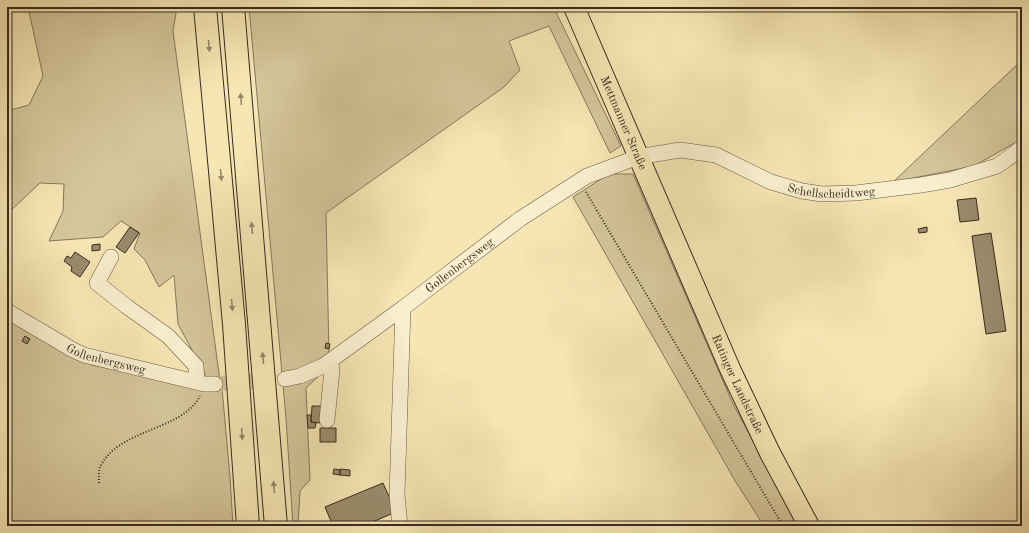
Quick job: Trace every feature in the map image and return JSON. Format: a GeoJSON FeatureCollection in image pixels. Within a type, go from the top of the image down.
{"type":"FeatureCollection","features":[{"type":"Feature","properties":{"kind":"highway"},"geometry":{"type":"LineString","coordinates":[[205,7],[234,324],[248,526]]}},
{"type":"Feature","properties":{"kind":"highway"},"geometry":{"type":"LineString","coordinates":[[233,7],[276,526]]}},
{"type":"Feature","properties":{"kind":"main road","name":"Mettmanner Straße"},"geometry":{"type":"LineString","coordinates":[[574,7],[674,239]]}},
{"type":"Feature","properties":{"kind":"main road","name":"Ratinger Landstraße"},"geometry":{"type":"LineString","coordinates":[[674,239],[734,378],[770,453],[809,526]]}},
{"type":"Feature","properties":{"kind":"street","name":"Schellscheidtweg"},"geometry":{"type":"LineString","coordinates":[[638,157],[680,150],[716,155],[771,182],[822,194],[856,193],[921,186],[950,180],[997,166],[1022,147]]}},
{"type":"Feature","properties":{"kind":"street","name":"Gollenbergsweg"},"geometry":{"type":"LineString","coordinates":[[285,379],[300,376],[323,366],[358,339],[403,308],[520,219],[579,181],[587,176],[638,157]]}},
{"type":"Feature","properties":{"kind":"street"},"geometry":{"type":"LineString","coordinates":[[112,257],[97,283],[168,336],[196,366],[205,383]]}},
{"type":"Feature","properties":{"kind":"street"},"geometry":{"type":"LineString","coordinates":[[400,526],[397,495],[403,308]]}},
{"type":"Feature","properties":{"kind":"street","name":"Gollenbergsweg"},"geometry":{"type":"LineString","coordinates":[[7,311],[84,355],[205,383]]}},
{"type":"Feature","properties":{"kind":"street"},"geometry":{"type":"LineString","coordinates":[[327,420],[332,370],[330,361]]}},
{"type":"Feature","properties":{"kind":"path"},"geometry":{"type":"LineString","coordinates":[[579,181],[783,526]]}},
{"type":"Feature","properties":{"kind":"path"},"geometry":{"type":"LineString","coordinates":[[99,483],[99,472],[101,465],[112,451],[121,444],[177,418],[190,409],[197,401],[205,383]]}},
{"type":"Feature","properties":{"kind":"shaded area"},"geometry":{"type":"Polygon","coordinates":[[[28,7],[177,7],[173,31],[220,381],[207,378],[178,324],[174,275],[159,287],[145,260],[134,249],[140,233],[121,221],[103,237],[49,241],[63,211],[64,184],[40,183],[7,214],[7,111],[29,105],[43,76],[28,7]]]}},
{"type":"Feature","properties":{"kind":"shaded area"},"geometry":{"type":"Polygon","coordinates":[[[249,7],[555,7],[554,8],[621,146],[610,153],[549,26],[509,41],[520,70],[504,87],[326,213],[329,356],[312,364],[318,377],[306,388],[310,480],[300,491],[298,526],[293,526],[286,418],[249,7]]]}},
{"type":"Feature","properties":{"kind":"shaded area"},"geometry":{"type":"Polygon","coordinates":[[[1022,60],[1022,137],[1020,140],[974,166],[893,182],[1022,60]]]}},
{"type":"Feature","properties":{"kind":"shaded area"},"geometry":{"type":"Polygon","coordinates":[[[609,174],[633,174],[733,404],[799,526],[764,526],[734,479],[573,197],[609,174]]]}},
{"type":"Feature","properties":{"kind":"shaded area"},"geometry":{"type":"Polygon","coordinates":[[[7,317],[74,357],[92,365],[196,385],[222,388],[233,526],[7,526],[7,317]]]}},
{"type":"Feature","properties":{"kind":"building"},"geometry":{"type":"Polygon","coordinates":[[[976,198],[979,220],[960,222],[957,200],[976,198]]]}},
{"type":"Feature","properties":{"kind":"building"},"geometry":{"type":"Polygon","coordinates":[[[130,227],[139,233],[125,253],[116,247],[130,227]]]}},
{"type":"Feature","properties":{"kind":"building"},"geometry":{"type":"Polygon","coordinates":[[[927,227],[927,232],[919,233],[918,229],[927,227]]]}},
{"type":"Feature","properties":{"kind":"building"},"geometry":{"type":"Polygon","coordinates":[[[991,233],[1006,331],[986,334],[972,236],[991,233]]]}},
{"type":"Feature","properties":{"kind":"building"},"geometry":{"type":"Polygon","coordinates":[[[100,244],[100,250],[92,251],[92,245],[100,244]]]}},
{"type":"Feature","properties":{"kind":"building"},"geometry":{"type":"Polygon","coordinates":[[[75,252],[90,262],[80,277],[71,271],[72,267],[64,261],[67,256],[71,258],[75,252]]]}},
{"type":"Feature","properties":{"kind":"building"},"geometry":{"type":"Polygon","coordinates":[[[25,336],[30,339],[27,344],[22,341],[25,336]]]}},
{"type":"Feature","properties":{"kind":"building"},"geometry":{"type":"Polygon","coordinates":[[[326,343],[330,344],[329,349],[325,348],[326,343]]]}},
{"type":"Feature","properties":{"kind":"building"},"geometry":{"type":"Polygon","coordinates":[[[312,406],[322,406],[320,423],[311,422],[312,406]]]}},
{"type":"Feature","properties":{"kind":"building"},"geometry":{"type":"Polygon","coordinates":[[[307,415],[311,415],[311,422],[316,423],[315,428],[308,428],[307,415]]]}},
{"type":"Feature","properties":{"kind":"building"},"geometry":{"type":"Polygon","coordinates":[[[320,428],[336,428],[336,442],[320,442],[320,428]]]}},
{"type":"Feature","properties":{"kind":"building"},"geometry":{"type":"Polygon","coordinates":[[[334,469],[340,470],[340,475],[333,474],[334,469]]]}},
{"type":"Feature","properties":{"kind":"building"},"geometry":{"type":"Polygon","coordinates":[[[340,469],[350,470],[350,476],[340,475],[340,469]]]}},
{"type":"Feature","properties":{"kind":"building"},"geometry":{"type":"Polygon","coordinates":[[[383,483],[396,512],[363,526],[333,526],[325,507],[383,483]]]}},
{"type":"Feature","properties":{"kind":"tunnel"},"geometry":{"type":"LineString","coordinates":[[215,384],[285,379]]}}]}
